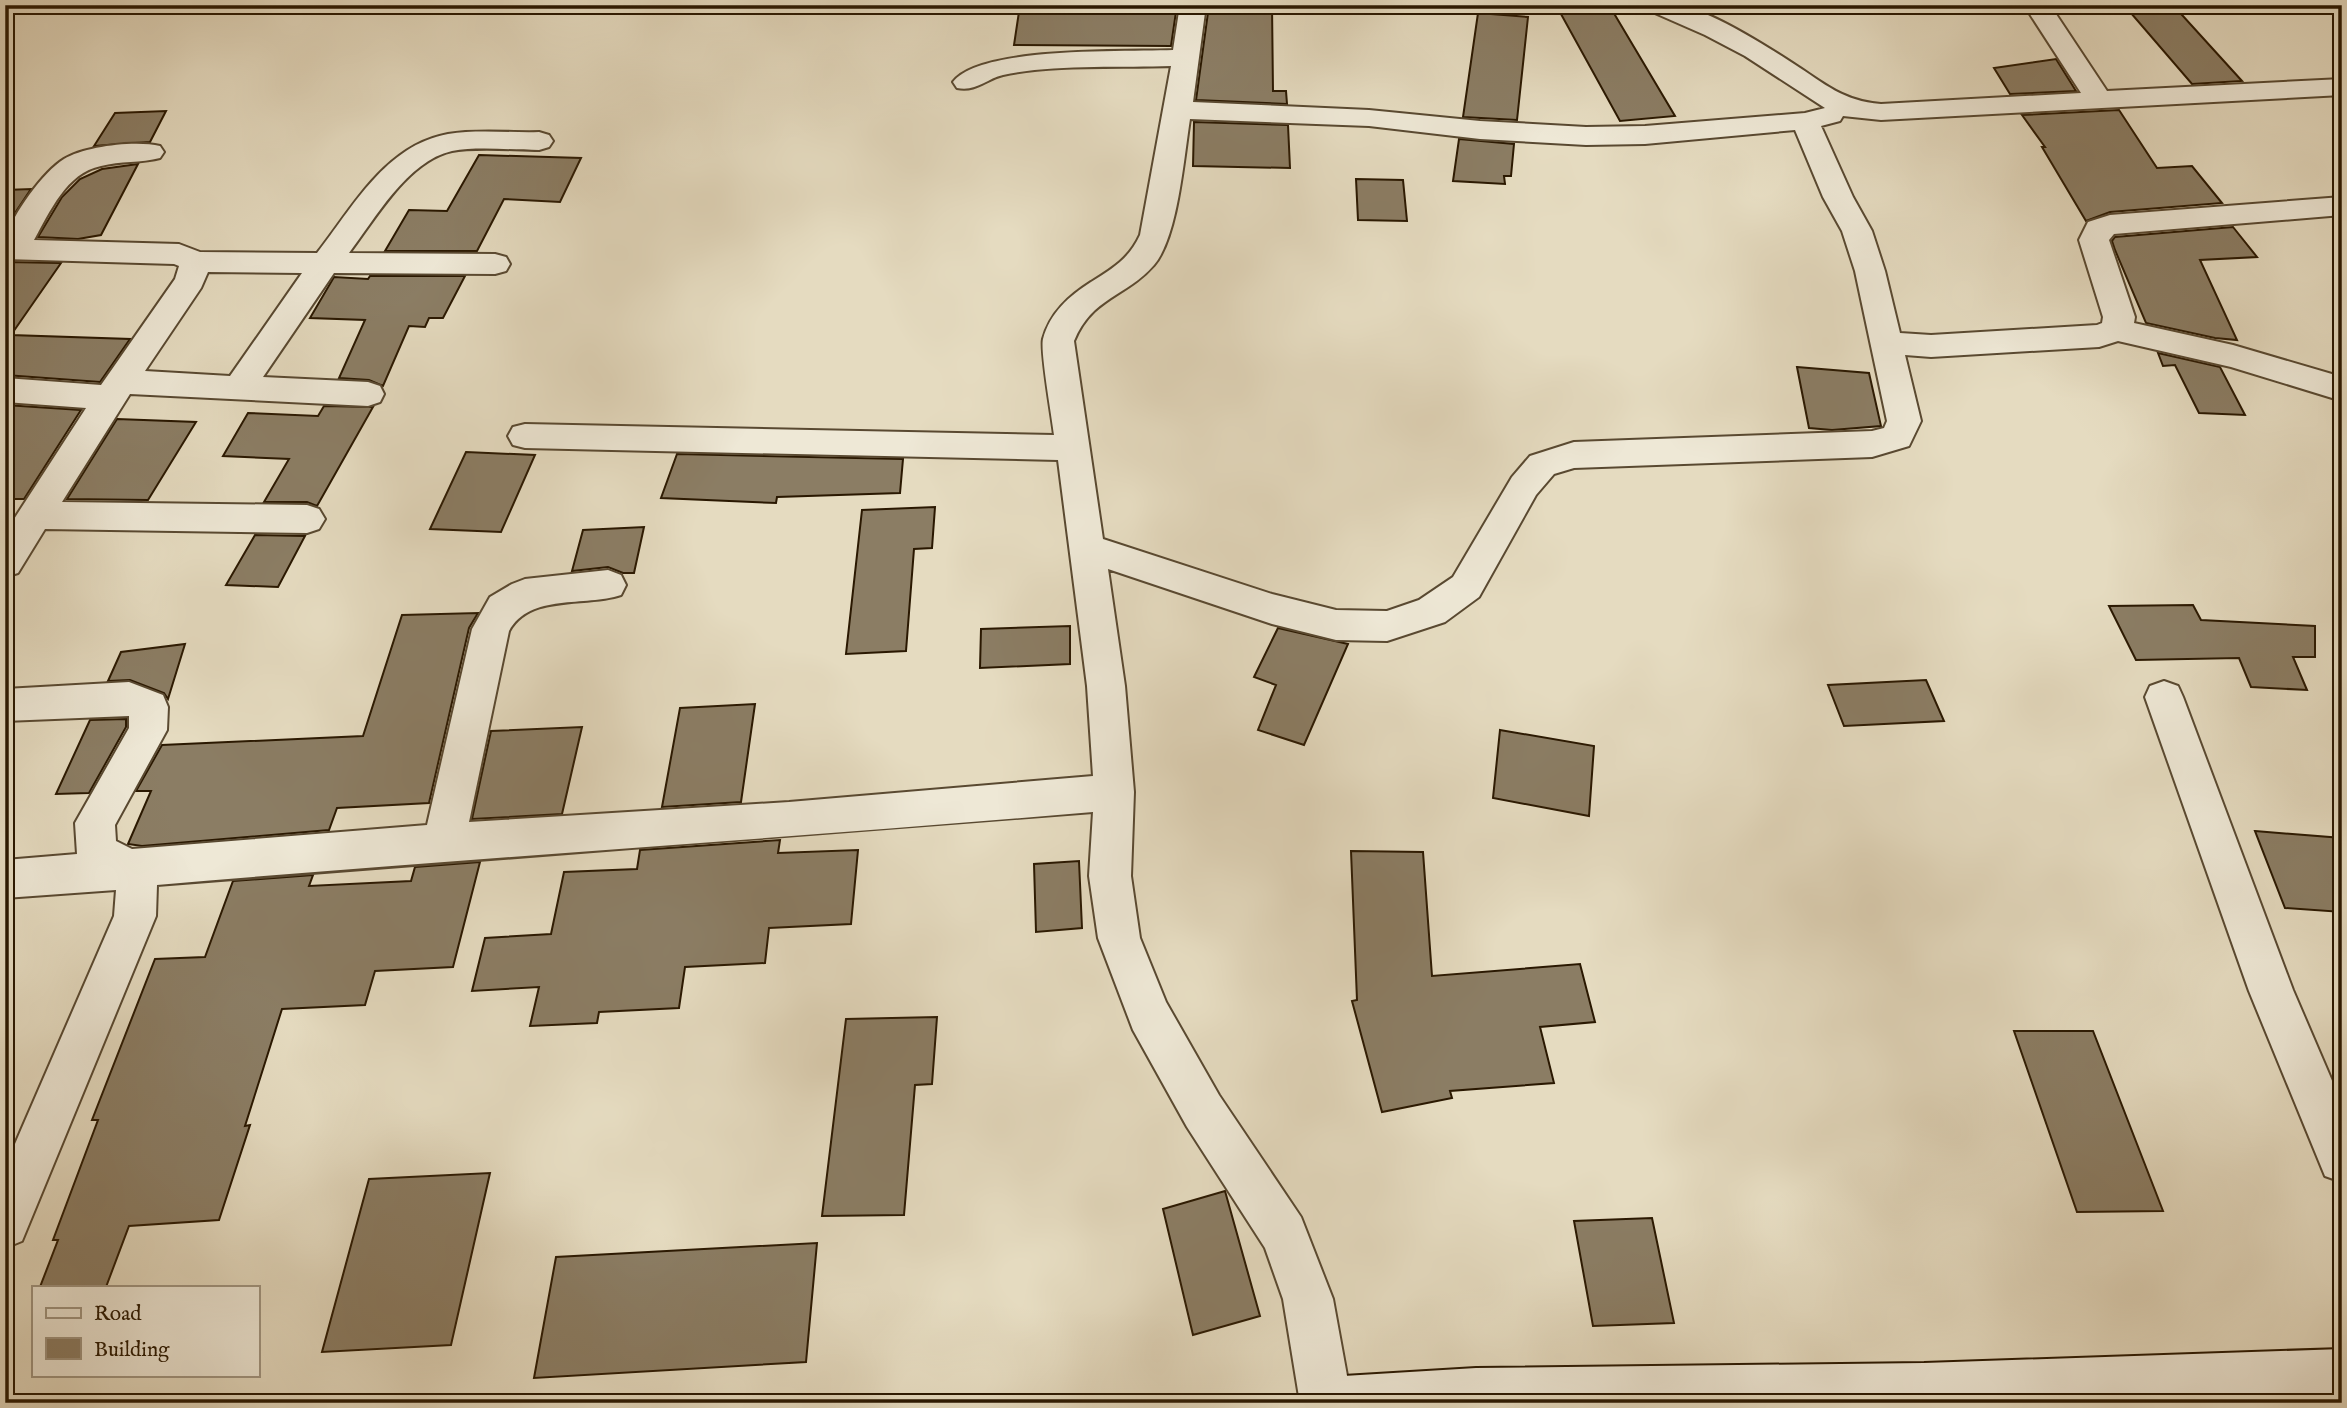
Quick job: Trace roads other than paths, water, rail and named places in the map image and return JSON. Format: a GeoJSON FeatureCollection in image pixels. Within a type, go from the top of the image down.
{"type":"FeatureCollection","features":[{"type":"Feature","properties":{"kind":"street"},"geometry":{"type":"LineString","coordinates":[[1193,5],[1178,110],[1155,235],[1146,255],[1131,271],[1082,302],[1067,320],[1058,341],[1106,686],[1114,792],[1110,876],[1119,938],[1156,1027],[1203,1111],[1284,1234],[1308,1299],[1326,1403],[1582,1388],[1926,1396],[2190,1377],[2342,1374]]}},
{"type":"Feature","properties":{"kind":"street"},"geometry":{"type":"LineString","coordinates":[[1657,5],[1714,29],[1754,50],[1832,101],[1852,110]]}},
{"type":"Feature","properties":{"kind":"street"},"geometry":{"type":"LineString","coordinates":[[2037,5],[2099,100]]}},
{"type":"Feature","properties":{"kind":"street"},"geometry":{"type":"LineString","coordinates":[[967,82],[992,69],[1028,63],[1184,58]]}},
{"type":"Feature","properties":{"kind":"street"},"geometry":{"type":"LineString","coordinates":[[1178,110],[1369,118],[1480,130],[1586,136],[1645,135],[1805,121],[1852,110],[1881,112],[2342,87]]}},
{"type":"Feature","properties":{"kind":"street"},"geometry":{"type":"LineString","coordinates":[[1088,548],[1285,612],[1336,625],[1387,626],[1432,611],[1466,587],[1524,486],[1542,465],[1574,455],[1872,444],[1897,437],[1904,421],[1888,343],[1857,232],[1838,197],[1805,121]]}},
{"type":"Feature","properties":{"kind":"street"},"geometry":{"type":"LineString","coordinates":[[238,389],[325,263],[402,165],[424,151],[450,142],[539,141]]}},
{"type":"Feature","properties":{"kind":"street"},"geometry":{"type":"LineString","coordinates":[[10,249],[58,177],[72,166],[89,159],[150,152]]}},
{"type":"Feature","properties":{"kind":"street"},"geometry":{"type":"LineString","coordinates":[[2117,330],[2119,317],[2094,240],[2099,229],[2110,225],[2190,217],[2342,206]]}},
{"type":"Feature","properties":{"kind":"street"},"geometry":{"type":"LineString","coordinates":[[10,249],[179,254],[196,262],[495,264]]}},
{"type":"Feature","properties":{"kind":"street"},"geometry":{"type":"LineString","coordinates":[[5,563],[190,281],[196,262]]}},
{"type":"Feature","properties":{"kind":"street"},"geometry":{"type":"LineString","coordinates":[[1888,343],[1931,346],[2017,342],[2099,336],[2117,330],[2232,356],[2342,389]]}},
{"type":"Feature","properties":{"kind":"street"},"geometry":{"type":"LineString","coordinates":[[5,390],[238,389],[368,394]]}},
{"type":"Feature","properties":{"kind":"street"},"geometry":{"type":"LineString","coordinates":[[525,436],[1071,447]]}},
{"type":"Feature","properties":{"kind":"street"},"geometry":{"type":"LineString","coordinates":[[35,515],[307,519]]}},
{"type":"Feature","properties":{"kind":"street"},"geometry":{"type":"LineString","coordinates":[[444,842],[491,629],[503,608],[525,594],[608,585]]}},
{"type":"Feature","properties":{"kind":"street"},"geometry":{"type":"LineString","coordinates":[[2164,697],[2271,991],[2342,1158]]}},
{"type":"Feature","properties":{"kind":"street"},"geometry":{"type":"LineString","coordinates":[[5,705],[129,698],[149,707],[148,730],[94,823],[96,851],[127,868],[139,888],[135,916],[5,1224]]}},
{"type":"Feature","properties":{"kind":"street"},"geometry":{"type":"LineString","coordinates":[[5,880],[444,842],[789,820],[1114,792]]}}]}
